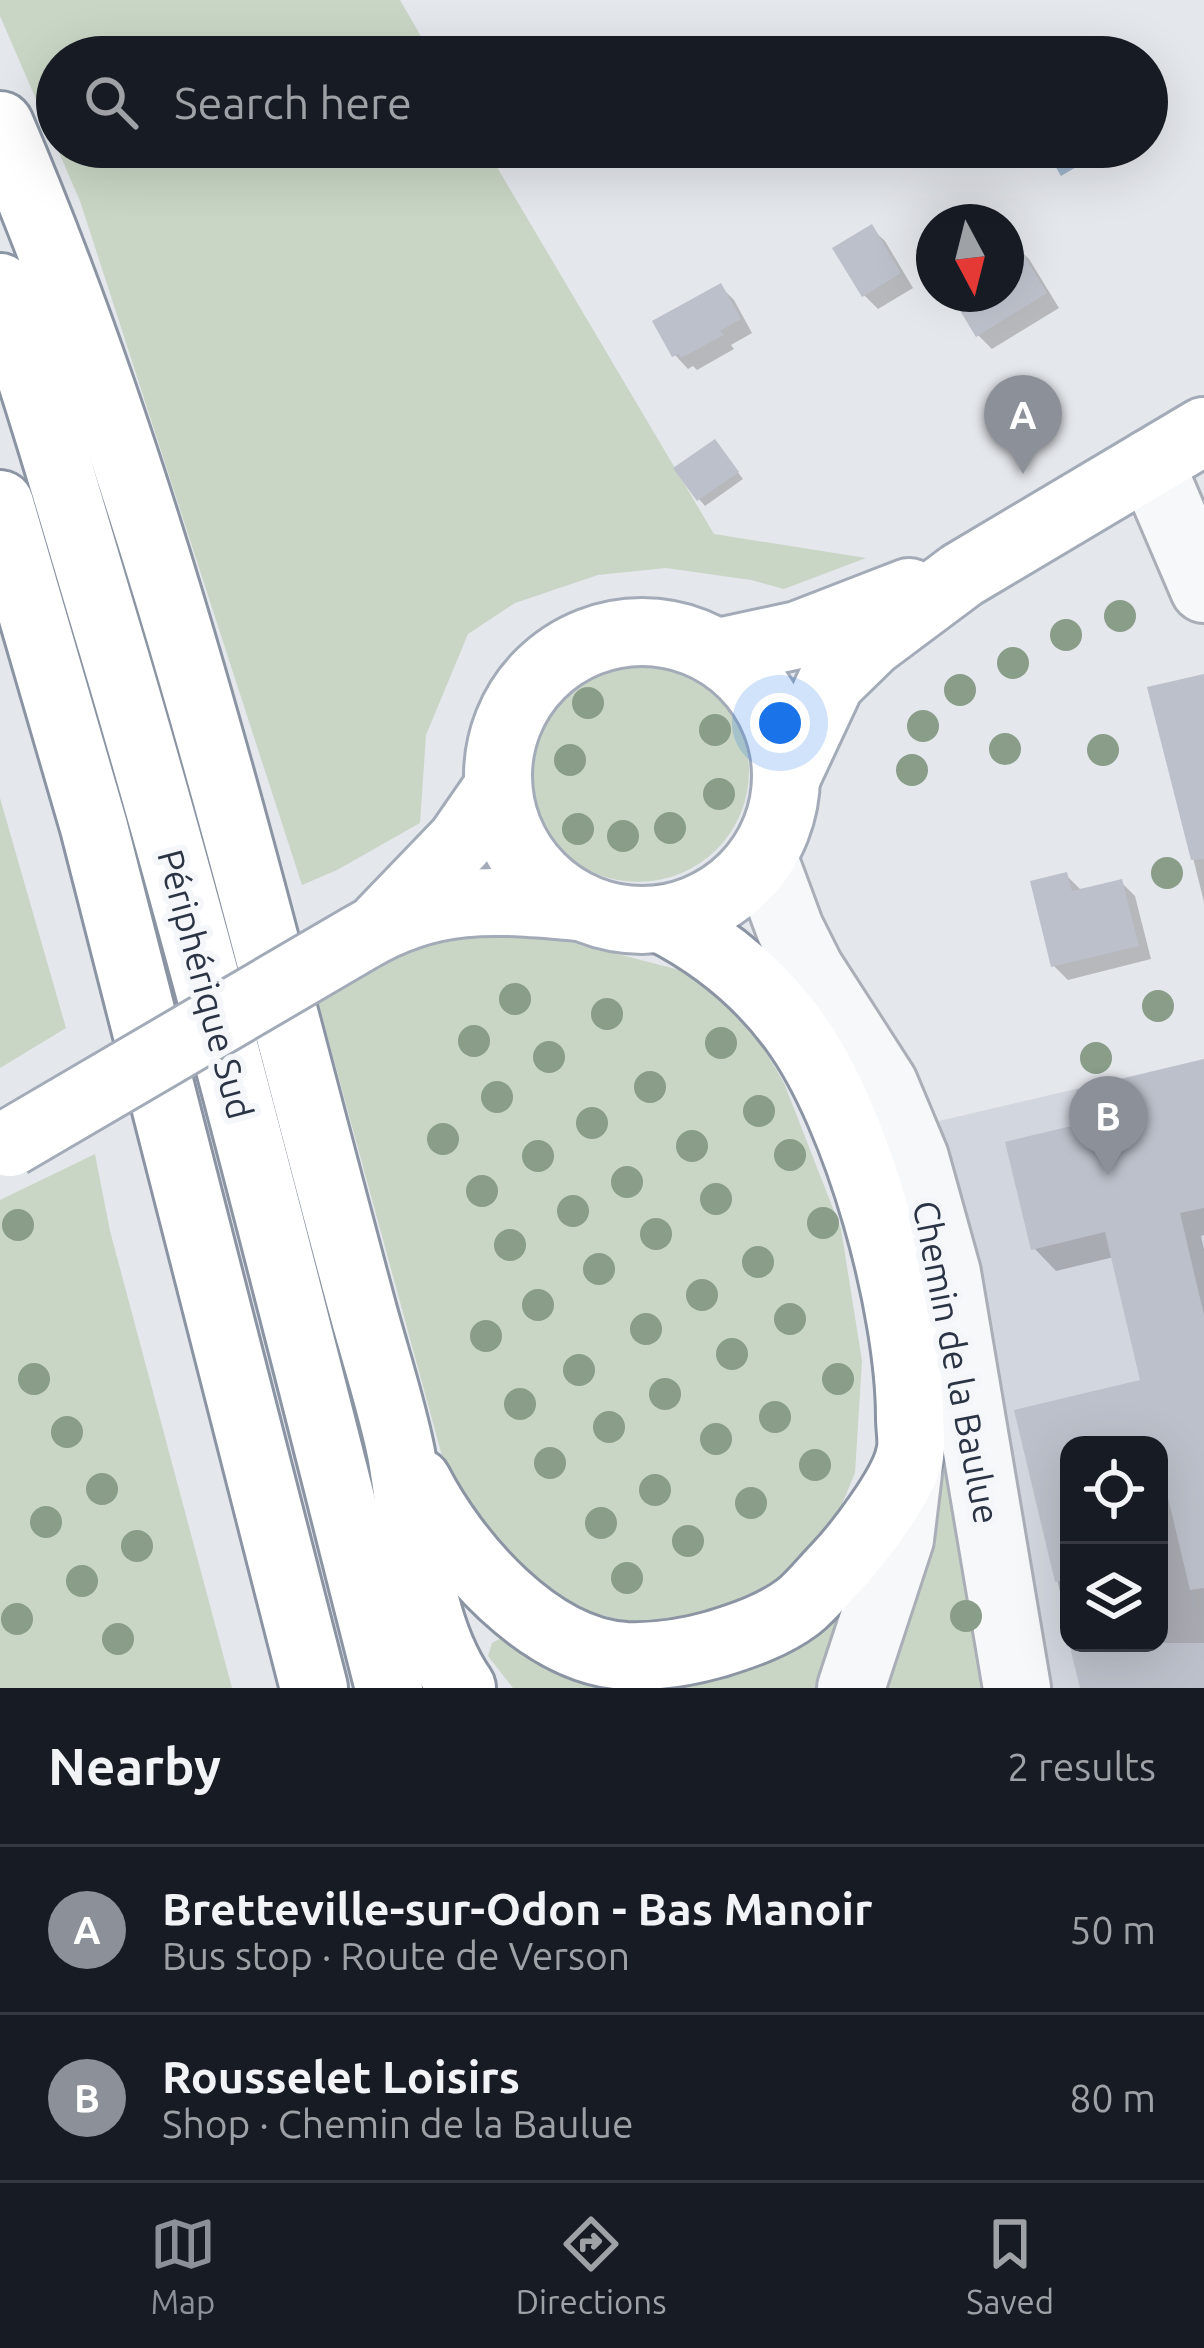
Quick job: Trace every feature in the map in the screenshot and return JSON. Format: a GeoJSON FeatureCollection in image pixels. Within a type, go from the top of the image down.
{"type":"FeatureCollection","features":[{"type":"Feature","properties":{"kind":"main road"},"geometry":{"type":"LineString","coordinates":[[0,125],[90,357],[160,571],[400,1447],[429,1618],[448,1668],[462,1688]]}},
{"type":"Feature","properties":{"kind":"main road","name":"Périphérique Sud"},"geometry":{"type":"LineString","coordinates":[[0,287],[30,372],[145,757],[389,1688]]}},
{"type":"Feature","properties":{"kind":"main road"},"geometry":{"type":"LineString","coordinates":[[5,1146],[367,934],[429,907],[485,899],[580,907],[621,920],[664,920],[703,908],[736,886],[763,856],[782,817],[788,774],[831,682],[871,643],[962,574],[1177,447]]}},
{"type":"Feature","properties":{"kind":"main road","name":"Périphérique Sud"},"geometry":{"type":"LineString","coordinates":[[0,504],[94,826],[314,1688]]}},
{"type":"Feature","properties":{"kind":"main road"},"geometry":{"type":"LineString","coordinates":[[719,652],[797,634],[962,574]]}},
{"type":"Feature","properties":{"kind":"main road"},"geometry":{"type":"LineString","coordinates":[[580,907],[538,879],[510,838],[496,790],[501,736],[525,688],[565,652],[615,633],[669,633],[719,652],[755,684],[779,726],[788,774]]}},
{"type":"Feature","properties":{"kind":"main road"},"geometry":{"type":"LineString","coordinates":[[367,934],[460,842],[496,790]]}},
{"type":"Feature","properties":{"kind":"main road"},"geometry":{"type":"LineString","coordinates":[[400,1447],[434,1513],[467,1557],[523,1612],[573,1642],[624,1656],[691,1651],[752,1634],[799,1606],[849,1554],[879,1514],[910,1456],[905,1337],[855,1153],[827,1091],[796,1032],[758,987],[708,943],[664,920]]}},
{"type":"Feature","properties":{"kind":"street"},"geometry":{"type":"LineString","coordinates":[[1177,447],[1204,589]]}},
{"type":"Feature","properties":{"kind":"street","name":"Chemin de la Baulue"},"geometry":{"type":"LineString","coordinates":[[763,856],[790,929],[884,1084],[915,1158],[947,1273],[1017,1688]]}},
{"type":"Feature","properties":{"kind":"street"},"geometry":{"type":"LineString","coordinates":[[851,1688],[900,1538],[910,1456]]}},
{"type":"Feature","properties":{"kind":"shaded area"},"geometry":{"type":"Polygon","coordinates":[[[1204,1059],[1204,1688],[1021,1688],[922,1125],[1204,1059]]]}},
{"type":"Feature","properties":{"kind":"green space"},"geometry":{"type":"Polygon","coordinates":[[[0,0],[400,0],[421,36],[36,36],[36,99],[0,16],[0,0]]]}},
{"type":"Feature","properties":{"kind":"green space"},"geometry":{"type":"Polygon","coordinates":[[[66,168],[497,168],[714,534],[866,558],[784,589],[666,568],[598,575],[515,603],[468,634],[426,735],[420,823],[302,885],[66,168]]]}},
{"type":"Feature","properties":{"kind":"green space"},"geometry":{"type":"Polygon","coordinates":[[[638,660],[680,669],[716,693],[740,729],[749,771],[740,813],[716,849],[680,873],[638,882],[596,873],[560,849],[536,813],[527,771],[536,729],[560,693],[596,669],[638,660]]]}},
{"type":"Feature","properties":{"kind":"green space"},"geometry":{"type":"Polygon","coordinates":[[[0,798],[66,1028],[0,1068],[0,798]]]}},
{"type":"Feature","properties":{"kind":"green space"},"geometry":{"type":"Polygon","coordinates":[[[532,932],[699,975],[740,1007],[784,1083],[841,1229],[862,1361],[855,1473],[837,1516],[813,1554],[736,1615],[682,1627],[628,1622],[573,1607],[521,1574],[475,1519],[444,1463],[317,998],[419,938],[532,932]]]}},
{"type":"Feature","properties":{"kind":"green space"},"geometry":{"type":"Polygon","coordinates":[[[95,1154],[110,1231],[232,1688],[0,1688],[0,1200],[95,1154]]]}},
{"type":"Feature","properties":{"kind":"green space"},"geometry":{"type":"Polygon","coordinates":[[[939,1421],[994,1688],[878,1688],[939,1421]]]}},
{"type":"Feature","properties":{"kind":"green space"},"geometry":{"type":"Polygon","coordinates":[[[845,1605],[820,1688],[513,1688],[488,1656],[492,1643],[505,1636],[845,1605]]]}},
{"type":"Feature","properties":{"kind":"building"},"geometry":{"type":"Polygon","coordinates":[[[872,224],[901,273],[862,297],[832,248],[872,224]]]}},
{"type":"Feature","properties":{"kind":"building"},"geometry":{"type":"Polygon","coordinates":[[[1024,255],[1047,293],[1024,307],[1024,255]]]}},
{"type":"Feature","properties":{"kind":"building"},"geometry":{"type":"Polygon","coordinates":[[[721,283],[741,319],[720,331],[724,335],[681,358],[679,354],[672,357],[652,321],[721,283]]]}},
{"type":"Feature","properties":{"kind":"building"},"geometry":{"type":"Polygon","coordinates":[[[961,312],[1016,312],[976,337],[961,312]]]}},
{"type":"Feature","properties":{"kind":"building"},"geometry":{"type":"Polygon","coordinates":[[[715,439],[739,472],[697,501],[673,468],[715,439]]]}},
{"type":"Feature","properties":{"kind":"building"},"geometry":{"type":"Polygon","coordinates":[[[1204,674],[1204,859],[1191,860],[1147,687],[1204,674]]]}},
{"type":"Feature","properties":{"kind":"building"},"geometry":{"type":"Polygon","coordinates":[[[1067,872],[1072,891],[1122,879],[1139,946],[1051,967],[1030,881],[1067,872]]]}},
{"type":"Feature","properties":{"kind":"building"},"geometry":{"type":"Polygon","coordinates":[[[1204,1059],[1204,1208],[1180,1213],[1204,1315],[1204,1588],[1190,1590],[1168,1498],[1168,1436],[1060,1436],[1060,1581],[1055,1582],[1014,1410],[1140,1380],[1105,1232],[1031,1250],[1005,1142],[1084,1123],[1076,1090],[1204,1059]]]}},
{"type":"Feature","properties":{"kind":"building"},"geometry":{"type":"Polygon","coordinates":[[[1168,1643],[1204,1643],[1204,1688],[1080,1688],[1071,1652],[1168,1652],[1168,1643]]]}},
{"type":"Feature","properties":{"kind":"place","name":"Bretteville-sur-Odon - Bas Manoir"},"geometry":{"type":"Point","coordinates":[1023,474]}},
{"type":"Feature","properties":{"kind":"place","name":"Rousselet Loisirs"},"geometry":{"type":"Point","coordinates":[1108,1175]}}]}
